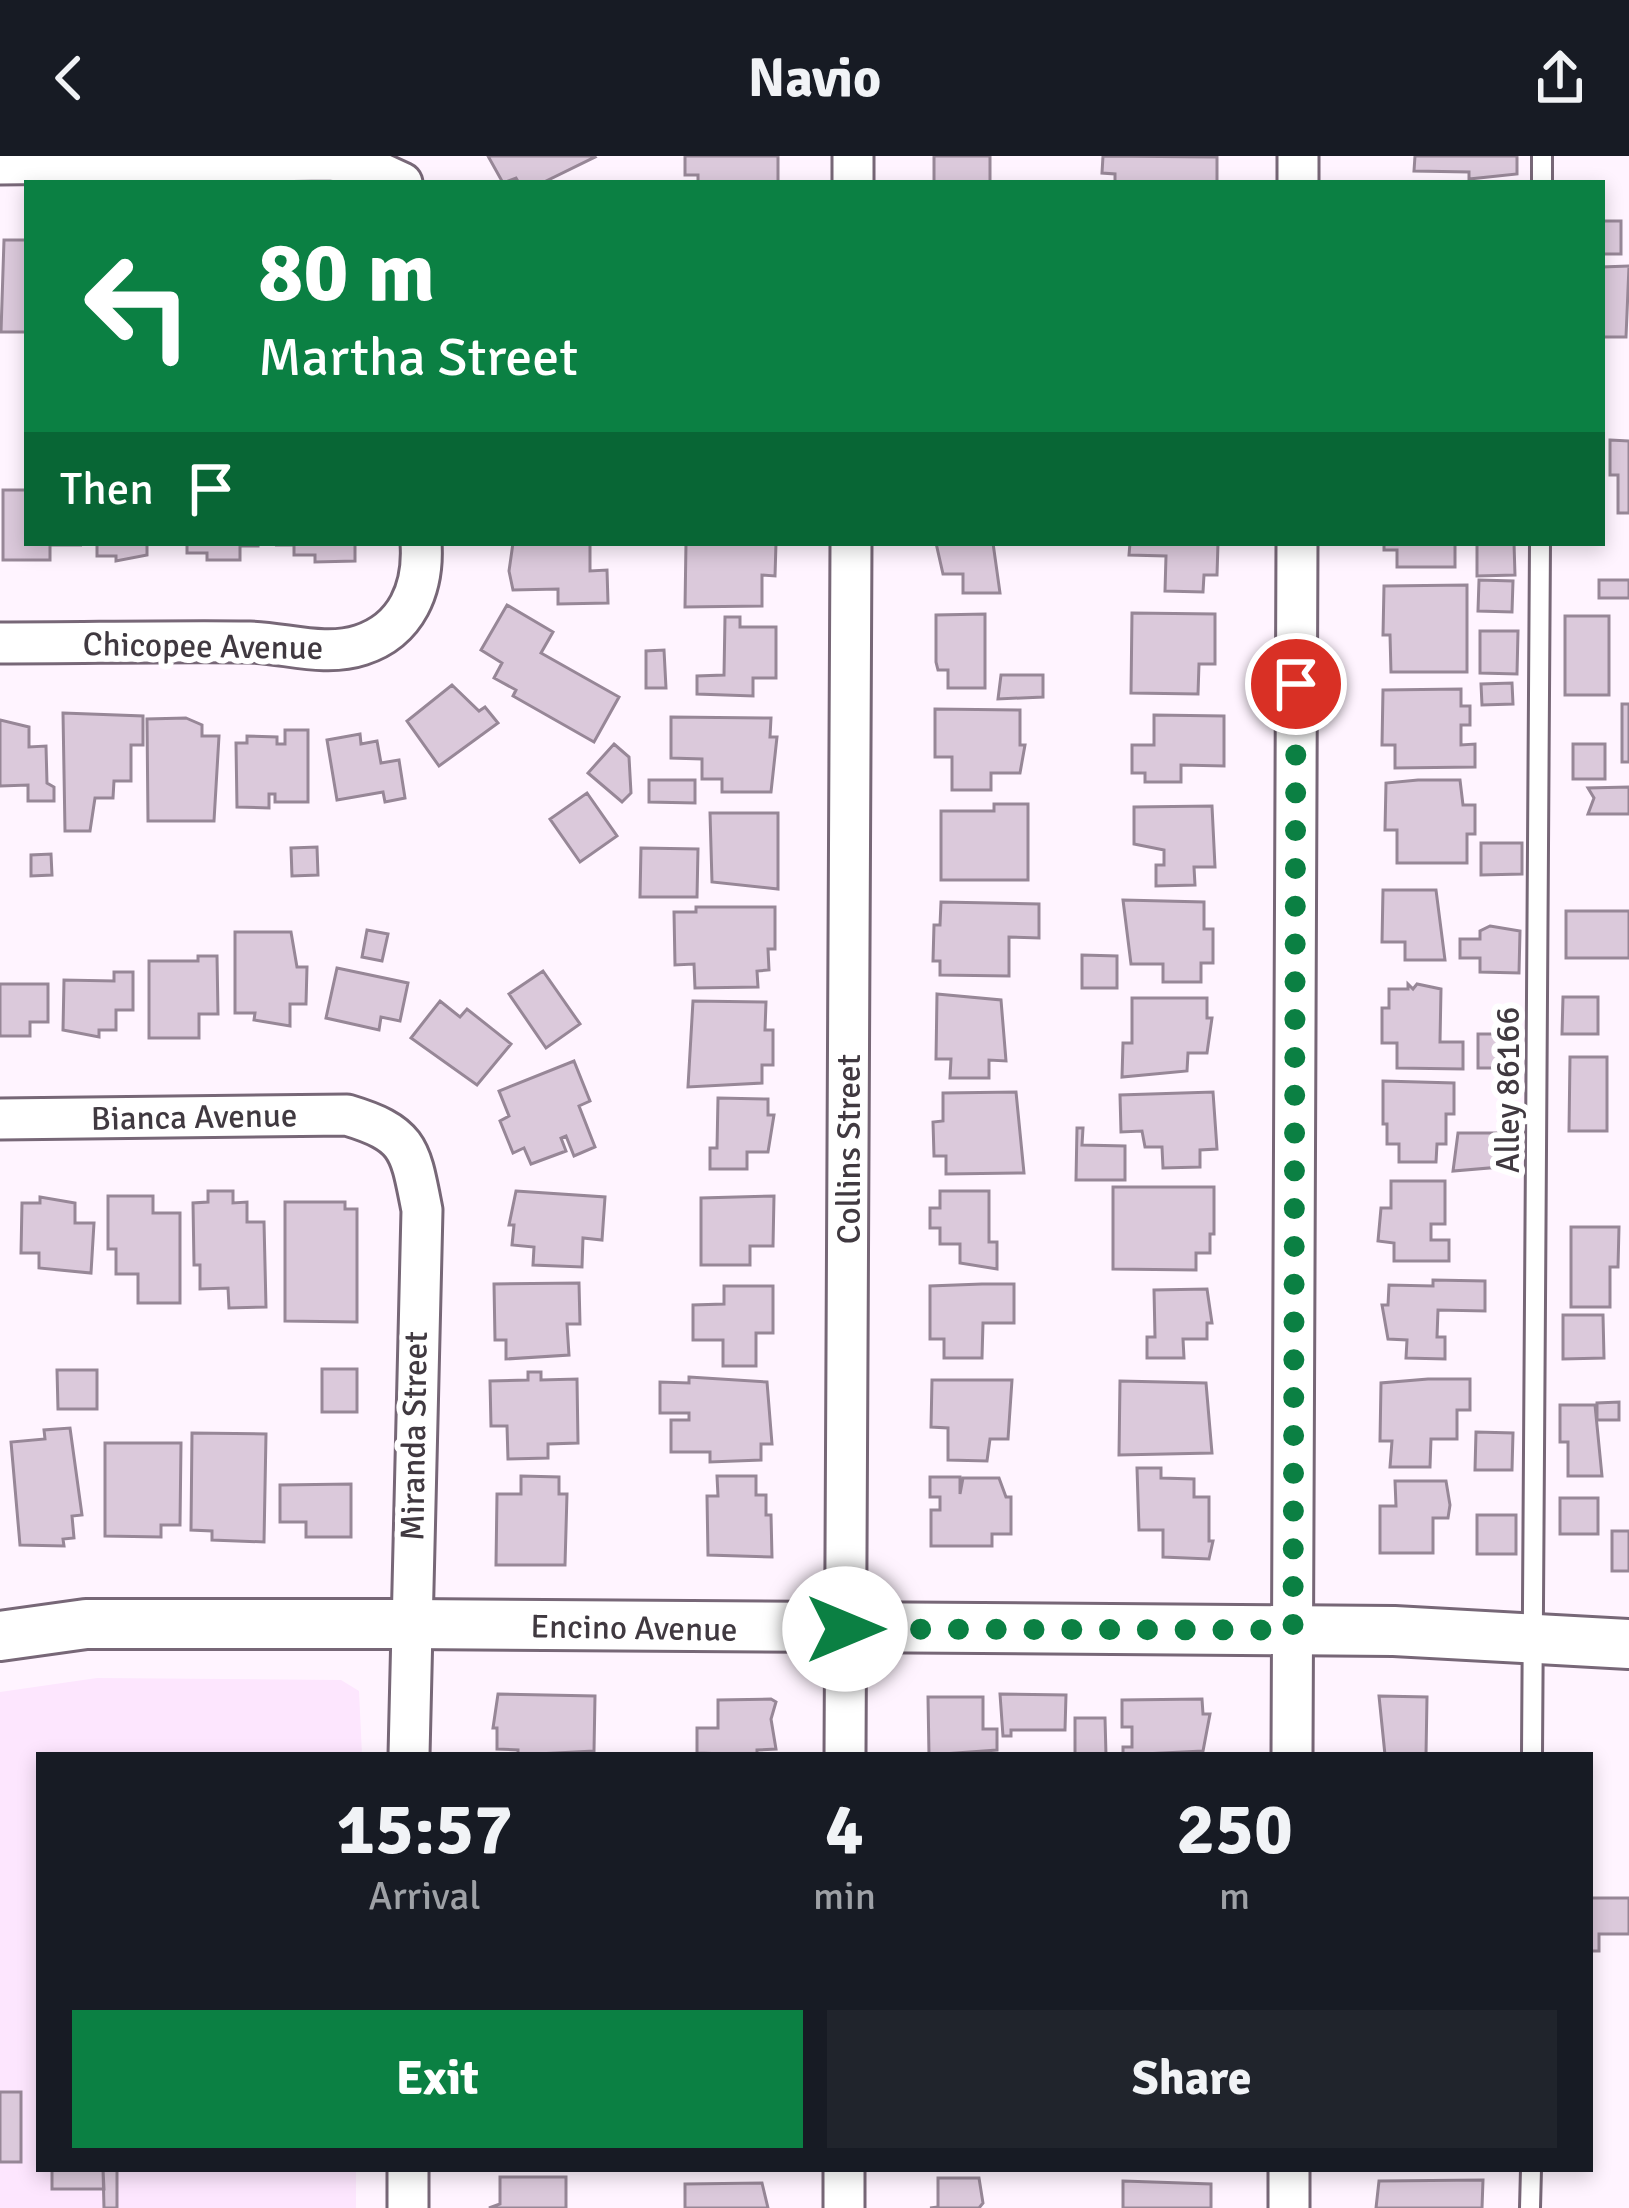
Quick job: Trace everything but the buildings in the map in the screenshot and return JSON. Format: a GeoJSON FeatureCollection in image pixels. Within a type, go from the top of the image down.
{"type":"FeatureCollection","features":[{"type":"Feature","properties":{"kind":"street"},"geometry":{"type":"LineString","coordinates":[[0,164],[330,160],[358,163],[399,180]]}},
{"type":"Feature","properties":{"kind":"street","name":"Chicopee Avenue"},"geometry":{"type":"LineString","coordinates":[[0,643],[257,642],[317,650],[361,646],[399,623],[415,599],[421,546]]}},
{"type":"Feature","properties":{"kind":"street","name":"Collins Street"},"geometry":{"type":"LineString","coordinates":[[845,1752],[851,546]]}},
{"type":"Feature","properties":{"kind":"street"},"geometry":{"type":"LineString","coordinates":[[1292,1752],[1297,546]]}},
{"type":"Feature","properties":{"kind":"street","name":"Bianca Avenue"},"geometry":{"type":"LineString","coordinates":[[0,1119],[250,1118],[296,1112],[347,1115],[387,1127]]}},
{"type":"Feature","properties":{"kind":"street","name":"Miranda Street"},"geometry":{"type":"LineString","coordinates":[[387,1127],[404,1144],[422,1210],[408,1624],[409,1752]]}},
{"type":"Feature","properties":{"kind":"street","name":"Encino Avenue"},"geometry":{"type":"LineString","coordinates":[[0,1636],[86,1624],[408,1624],[1293,1630],[1629,1644]]}},
{"type":"Feature","properties":{"kind":"street"},"geometry":{"type":"LineString","coordinates":[[408,2172],[408,2208]]}},
{"type":"Feature","properties":{"kind":"street"},"geometry":{"type":"LineString","coordinates":[[844,2172],[844,2208]]}},
{"type":"Feature","properties":{"kind":"street"},"geometry":{"type":"LineString","coordinates":[[1289,2172],[1289,2208]]}},
{"type":"Feature","properties":{"kind":"lane","name":"Alley 86166"},"geometry":{"type":"LineString","coordinates":[[1532,1752],[1540,546]]}},
{"type":"Feature","properties":{"kind":"lane"},"geometry":{"type":"LineString","coordinates":[[1530,2208],[1531,2172]]}},
{"type":"Feature","properties":{"kind":"shaded area"},"geometry":{"type":"Polygon","coordinates":[[[97,1678],[341,1680],[359,1691],[362,1752],[36,1752],[36,2172],[356,2172],[356,2208],[0,2208],[0,1692],[97,1678]]]}},
{"type":"Feature","properties":{"kind":"route"},"geometry":{"type":"LineString","coordinates":[[845,1629],[1293,1630],[1296,684]]}}]}
